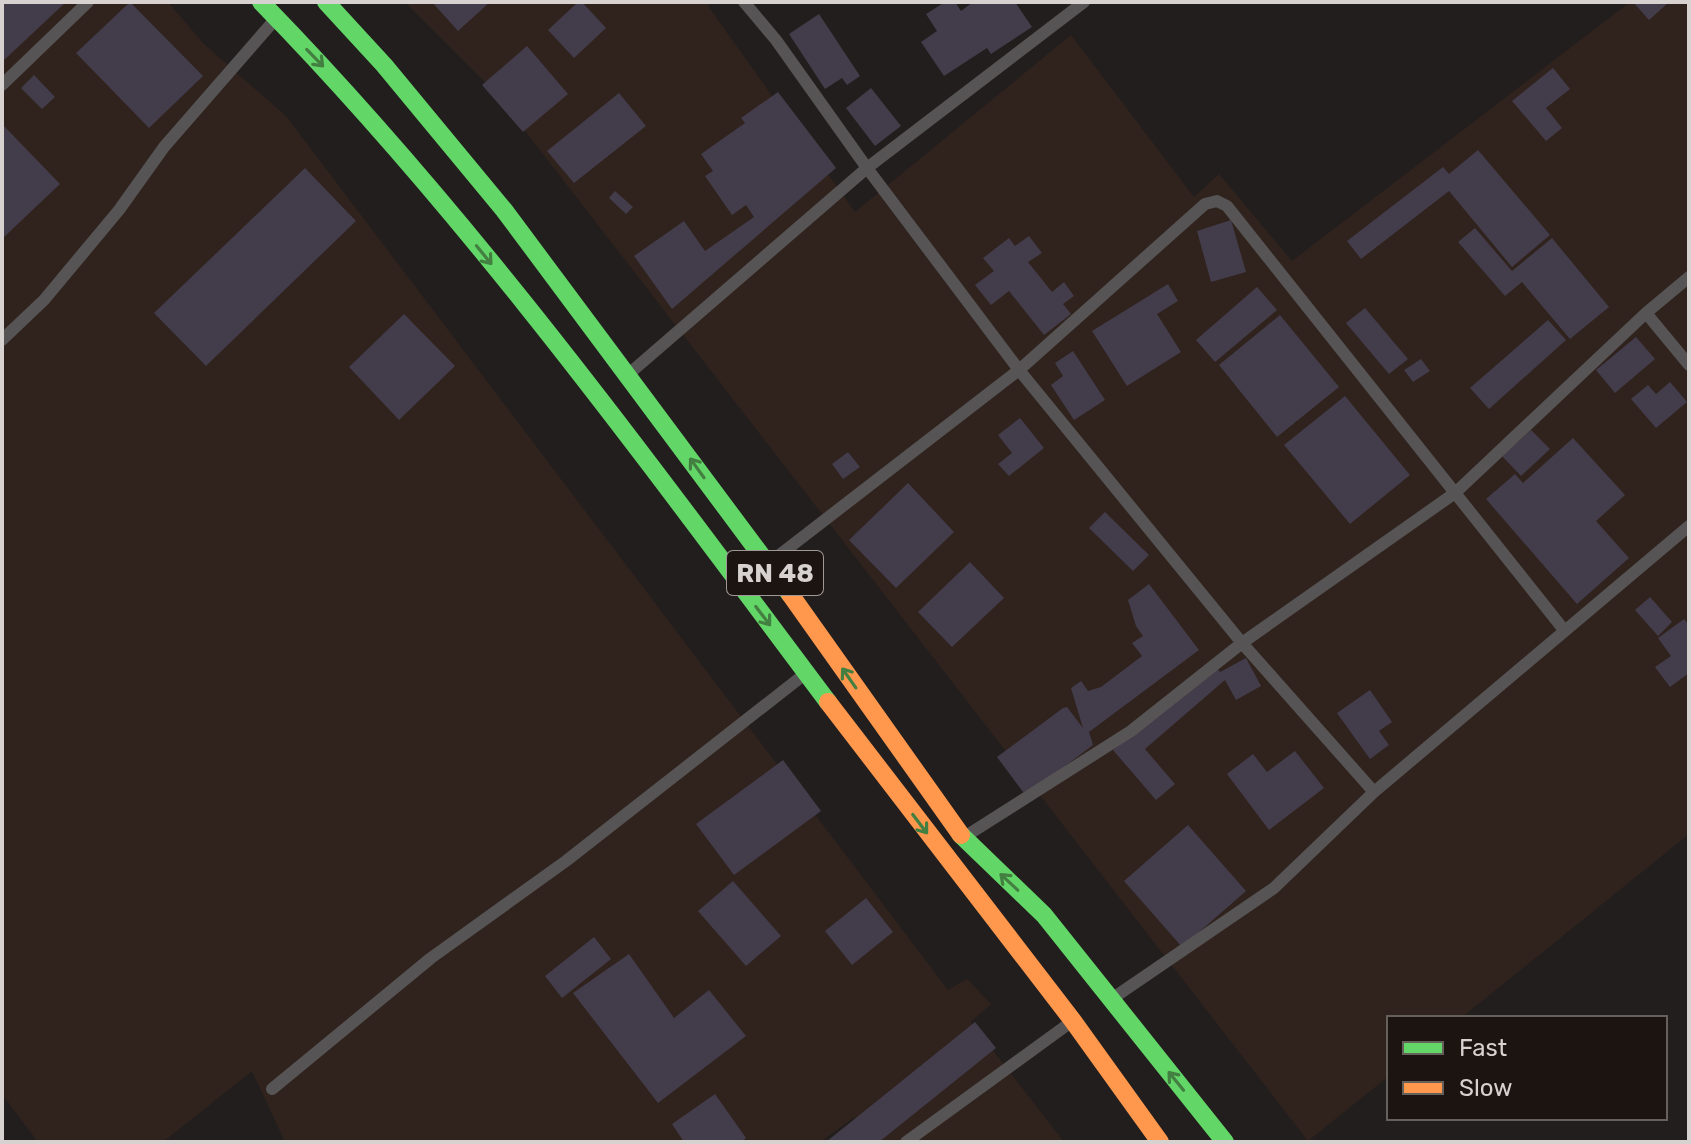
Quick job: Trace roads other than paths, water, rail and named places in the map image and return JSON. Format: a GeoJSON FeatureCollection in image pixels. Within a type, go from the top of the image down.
{"type":"FeatureCollection","features":[{"type":"Feature","properties":{"kind":"highway","name":"RN 48"},"geometry":{"type":"LineString","coordinates":[[261,2],[338,81],[469,235],[612,415],[1073,1021],[1160,1142]]}},
{"type":"Feature","properties":{"kind":"highway","name":"RN 48"},"geometry":{"type":"LineString","coordinates":[[331,4],[504,210],[768,564],[963,838],[1044,915],[1225,1142]]}},
{"type":"Feature","properties":{"kind":"lane"},"geometry":{"type":"LineString","coordinates":[[2,85],[88,2]]}},
{"type":"Feature","properties":{"kind":"lane"},"geometry":{"type":"LineString","coordinates":[[744,2],[783,50],[867,168],[1019,370],[1242,643],[1374,792]]}},
{"type":"Feature","properties":{"kind":"lane"},"geometry":{"type":"LineString","coordinates":[[628,374],[867,168],[1084,2]]}},
{"type":"Feature","properties":{"kind":"lane"},"geometry":{"type":"LineString","coordinates":[[2,340],[44,300],[119,210],[164,147],[277,18]]}},
{"type":"Feature","properties":{"kind":"lane"},"geometry":{"type":"LineString","coordinates":[[768,564],[1019,370],[1205,204],[1217,201],[1227,206],[1564,630]]}},
{"type":"Feature","properties":{"kind":"lane"},"geometry":{"type":"LineString","coordinates":[[963,838],[1131,731],[1242,643],[1455,493],[1646,313],[1689,277]]}},
{"type":"Feature","properties":{"kind":"lane"},"geometry":{"type":"LineString","coordinates":[[1646,313],[1689,365]]}},
{"type":"Feature","properties":{"kind":"lane"},"geometry":{"type":"LineString","coordinates":[[1110,1000],[1274,888],[1374,792],[1689,526]]}},
{"type":"Feature","properties":{"kind":"lane"},"geometry":{"type":"LineString","coordinates":[[272,1089],[431,958],[566,861],[806,673]]}},
{"type":"Feature","properties":{"kind":"lane"},"geometry":{"type":"LineString","coordinates":[[906,1142],[1073,1021]]}}]}
